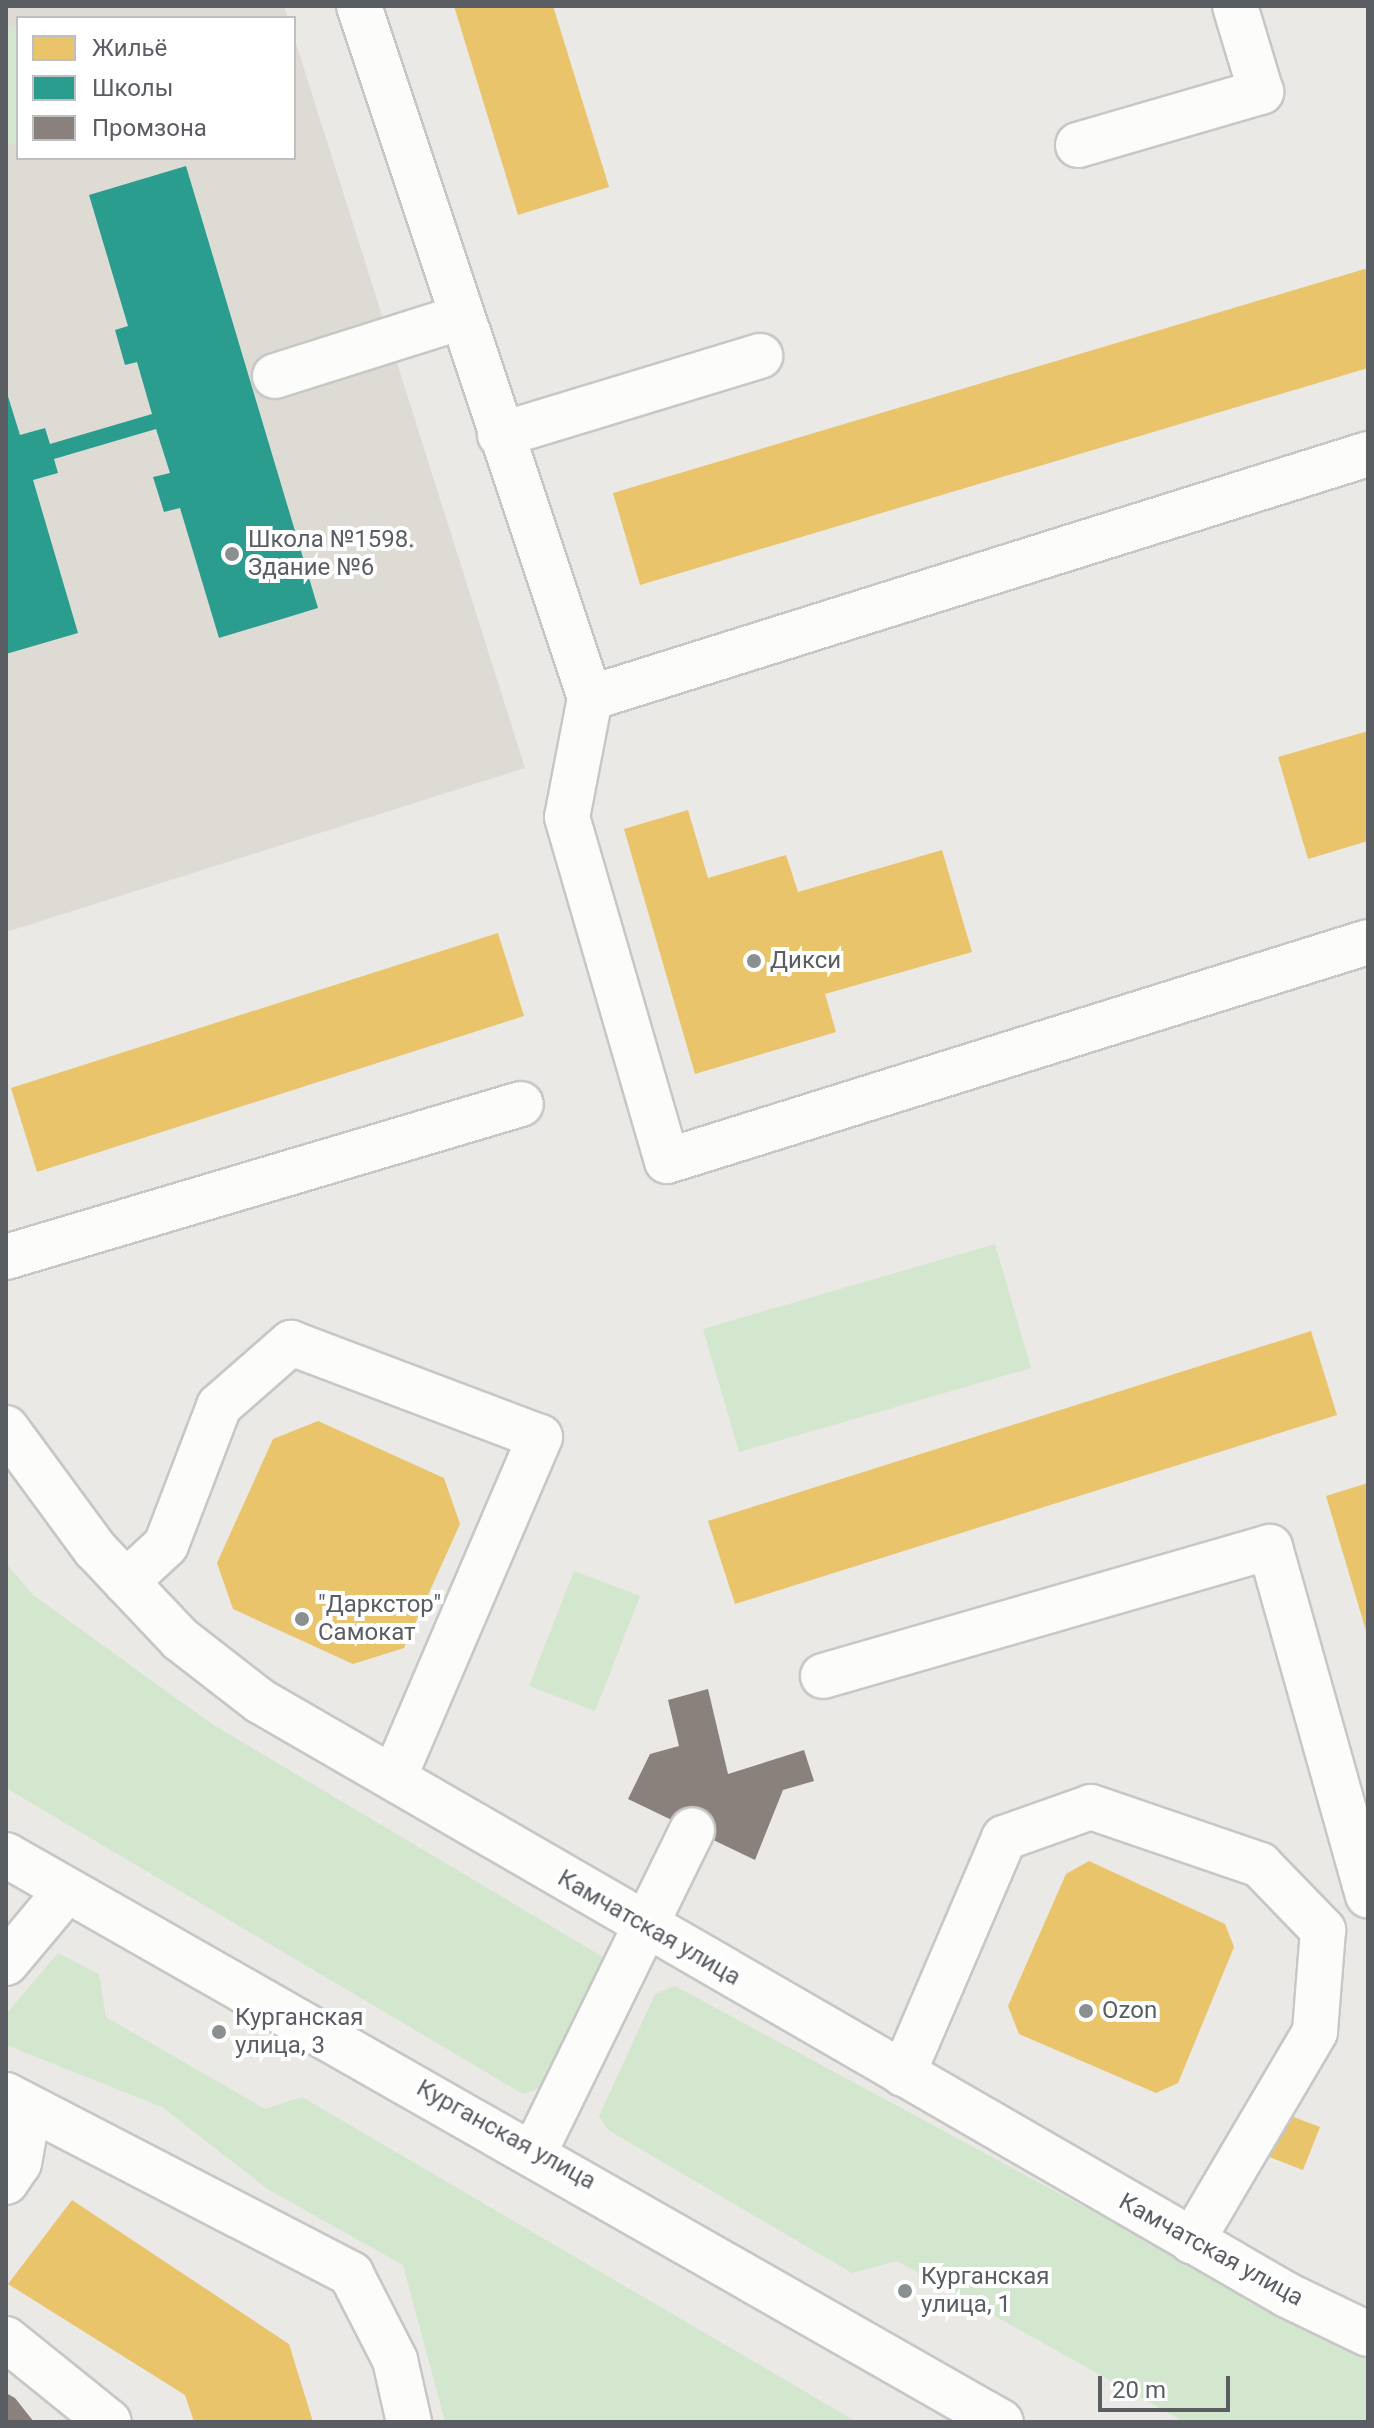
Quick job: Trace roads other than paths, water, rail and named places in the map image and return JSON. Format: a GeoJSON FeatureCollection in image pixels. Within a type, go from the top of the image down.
{"type":"FeatureCollection","features":[{"type":"Feature","properties":{"kind":"street"},"geometry":{"type":"LineString","coordinates":[[359,6],[459,318],[590,698],[567,817],[667,1161],[1368,942]]}},
{"type":"Feature","properties":{"kind":"street"},"geometry":{"type":"LineString","coordinates":[[1078,145],[1261,92],[1235,6]]}},
{"type":"Feature","properties":{"kind":"street"},"geometry":{"type":"LineString","coordinates":[[275,376],[459,318]]}},
{"type":"Feature","properties":{"kind":"street"},"geometry":{"type":"LineString","coordinates":[[500,435],[760,356]]}},
{"type":"Feature","properties":{"kind":"street"},"geometry":{"type":"LineString","coordinates":[[590,698],[1368,454]]}},
{"type":"Feature","properties":{"kind":"street"},"geometry":{"type":"LineString","coordinates":[[6,1257],[521,1104]]}},
{"type":"Feature","properties":{"kind":"street"},"geometry":{"type":"LineString","coordinates":[[126,1582],[166,1545],[219,1406],[291,1343],[540,1437],[394,1777]]}},
{"type":"Feature","properties":{"kind":"street","name":"Камчатская улица"},"geometry":{"type":"LineString","coordinates":[[6,1428],[126,1582],[180,1639],[260,1701],[1192,2241],[1368,2334]]}},
{"type":"Feature","properties":{"kind":"street"},"geometry":{"type":"LineString","coordinates":[[823,1676],[1270,1547],[1368,1895]]}},
{"type":"Feature","properties":{"kind":"street"},"geometry":{"type":"LineString","coordinates":[[903,2074],[1004,1838],[1091,1807],[1260,1865],[1323,1930],[1315,2032],[1192,2241]]}},
{"type":"Feature","properties":{"kind":"street"},"geometry":{"type":"LineString","coordinates":[[535,2151],[648,1928],[692,1830]]}},
{"type":"Feature","properties":{"kind":"street","name":"Курганская улица"},"geometry":{"type":"LineString","coordinates":[[6,1855],[535,2151],[1001,2422]]}},
{"type":"Feature","properties":{"kind":"street"},"geometry":{"type":"LineString","coordinates":[[6,1963],[67,1890]]}},
{"type":"Feature","properties":{"kind":"street"},"geometry":{"type":"LineString","coordinates":[[6,2182],[19,2163],[17,2102],[351,2274],[395,2360],[409,2422]]}},
{"type":"Feature","properties":{"kind":"street"},"geometry":{"type":"LineString","coordinates":[[6,2339],[109,2422]]}},
{"type":"Feature","properties":{"kind":"place","name":"Школа №1598. Здание №6"},"geometry":{"type":"Point","coordinates":[232,554]}},
{"type":"Feature","properties":{"kind":"place","name":"Дикси"},"geometry":{"type":"Point","coordinates":[754,961]}},
{"type":"Feature","properties":{"kind":"place","name":"\"Даркстор\" Самокат"},"geometry":{"type":"Point","coordinates":[302,1619]}},
{"type":"Feature","properties":{"kind":"place","name":"Ozon"},"geometry":{"type":"Point","coordinates":[1086,2011]}},
{"type":"Feature","properties":{"kind":"place","name":"Курганская улица, 3"},"geometry":{"type":"Point","coordinates":[219,2032]}},
{"type":"Feature","properties":{"kind":"place","name":"Курганская улица, 1"},"geometry":{"type":"Point","coordinates":[905,2291]}}]}
